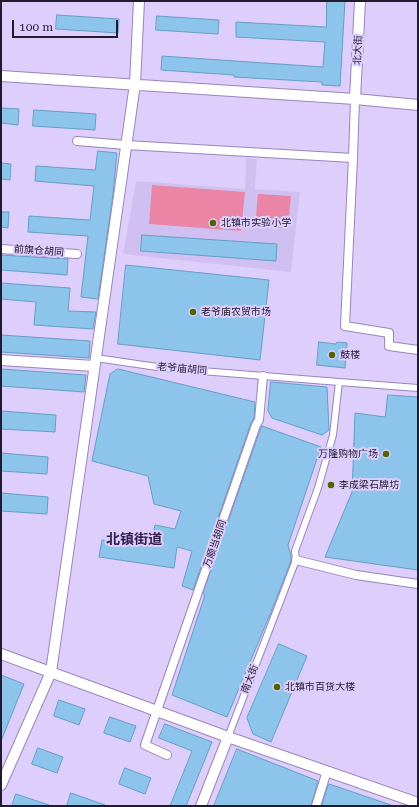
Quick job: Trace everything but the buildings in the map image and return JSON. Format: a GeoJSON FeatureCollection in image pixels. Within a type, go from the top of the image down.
{"type":"FeatureCollection","features":[{"type":"Feature","properties":{"kind":"street"},"geometry":{"type":"LineString","coordinates":[[1,785],[51,672],[135,84],[139,1]]}},
{"type":"Feature","properties":{"kind":"street","name":"北大街"},"geometry":{"type":"LineString","coordinates":[[355,99],[360,1]]}},
{"type":"Feature","properties":{"kind":"street"},"geometry":{"type":"LineString","coordinates":[[1,76],[355,99],[418,105]]}},
{"type":"Feature","properties":{"kind":"street"},"geometry":{"type":"LineString","coordinates":[[355,99],[344,326],[389,332],[389,346],[418,350]]}},
{"type":"Feature","properties":{"kind":"street"},"geometry":{"type":"LineString","coordinates":[[77,141],[353,158]]}},
{"type":"Feature","properties":{"kind":"street","name":"前旗仓胡同"},"geometry":{"type":"LineString","coordinates":[[1,249],[77,254]]}},
{"type":"Feature","properties":{"kind":"street","name":"老爷庙胡同"},"geometry":{"type":"LineString","coordinates":[[1,360],[95,362],[418,388]]}},
{"type":"Feature","properties":{"kind":"street","name":"万顺当胡同"},"geometry":{"type":"LineString","coordinates":[[167,755],[145,745],[259,420],[266,376]]}},
{"type":"Feature","properties":{"kind":"street","name":"南大街"},"geometry":{"type":"LineString","coordinates":[[201,806],[296,560],[295,552],[318,488],[333,435],[339,382]]}},
{"type":"Feature","properties":{"kind":"street"},"geometry":{"type":"LineString","coordinates":[[296,560],[356,575],[418,584]]}},
{"type":"Feature","properties":{"kind":"street"},"geometry":{"type":"LineString","coordinates":[[1,654],[228,737],[418,802]]}},
{"type":"Feature","properties":{"kind":"street"},"geometry":{"type":"LineString","coordinates":[[316,806],[327,771]]}},
{"type":"Feature","properties":{"kind":"shaded area","name":"北镇市实验小学"},"geometry":{"type":"Polygon","coordinates":[[[246,158],[257,159],[255,189],[300,192],[291,272],[123,254],[136,181],[245,189],[246,158]]]}},
{"type":"Feature","properties":{"kind":"shaded area"},"geometry":{"type":"Polygon","coordinates":[[[152,185],[245,192],[241,231],[149,224],[152,185]]]}},
{"type":"Feature","properties":{"kind":"shaded area"},"geometry":{"type":"Polygon","coordinates":[[[258,194],[291,196],[288,228],[255,226],[258,194]]]}},
{"type":"Feature","properties":{"kind":"place","name":"北镇市实验小学"},"geometry":{"type":"Point","coordinates":[213,223]}},
{"type":"Feature","properties":{"kind":"place","name":"老爷庙农贸市场"},"geometry":{"type":"Point","coordinates":[193,312]}},
{"type":"Feature","properties":{"kind":"place","name":"鼓楼"},"geometry":{"type":"Point","coordinates":[332,355]}},
{"type":"Feature","properties":{"kind":"place","name":"万隆购物广场"},"geometry":{"type":"Point","coordinates":[386,454]}},
{"type":"Feature","properties":{"kind":"place","name":"李成梁石牌坊"},"geometry":{"type":"Point","coordinates":[331,485]}},
{"type":"Feature","properties":{"kind":"place","name":"北镇市百货大楼"},"geometry":{"type":"Point","coordinates":[277,687]}},
{"type":"Feature","properties":{"kind":"district","name":"北镇街道"},"geometry":{"type":"Point","coordinates":[134,540]}}]}
